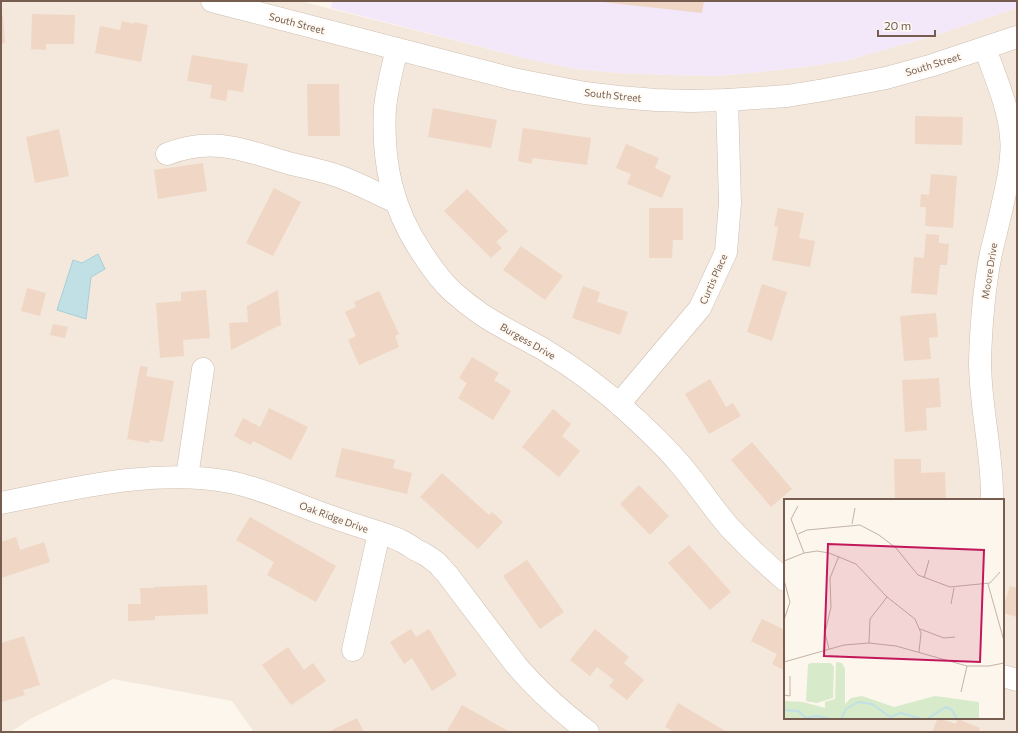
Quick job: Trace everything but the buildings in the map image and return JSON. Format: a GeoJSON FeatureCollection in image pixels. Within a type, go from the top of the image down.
{"type":"FeatureCollection","features":[{"type":"Feature","properties":{"kind":"street","name":"South Street"},"geometry":{"type":"LineString","coordinates":[[212,1],[513,79],[585,93],[656,100],[727,100],[787,96],[824,90],[886,78],[1017,37]]}},
{"type":"Feature","properties":{"kind":"street","name":"Moore Drive"},"geometry":{"type":"LineString","coordinates":[[985,48],[1002,97],[1009,124],[1012,154],[991,256],[983,308],[982,325],[980,362],[991,469],[992,499]]}},
{"type":"Feature","properties":{"kind":"street","name":"Burgess Drive"},"geometry":{"type":"LineString","coordinates":[[397,49],[386,100],[385,132],[389,176],[396,202],[406,225],[430,266],[453,292],[483,315],[567,364],[619,404],[679,462],[731,528],[752,550],[784,579]]}},
{"type":"Feature","properties":{"kind":"street","name":"Curtis Place"},"geometry":{"type":"LineString","coordinates":[[619,404],[700,308],[726,252],[730,203],[727,100]]}},
{"type":"Feature","properties":{"kind":"street"},"geometry":{"type":"LineString","coordinates":[[167,154],[180,149],[202,145],[241,149],[336,176],[396,202]]}},
{"type":"Feature","properties":{"kind":"street"},"geometry":{"type":"LineString","coordinates":[[187,477],[203,369]]}},
{"type":"Feature","properties":{"kind":"street","name":"Oak Ridge Drive"},"geometry":{"type":"LineString","coordinates":[[1,503],[109,482],[187,477],[210,479],[253,488],[273,494],[326,516],[380,532],[424,554],[436,563],[447,574],[516,665],[573,721],[588,732]]}},
{"type":"Feature","properties":{"kind":"street"},"geometry":{"type":"LineString","coordinates":[[353,650],[380,532]]}},
{"type":"Feature","properties":{"kind":"street"},"geometry":{"type":"LineString","coordinates":[[1004,676],[1017,680]]}},
{"type":"Feature","properties":{"kind":"shaded area"},"geometry":{"type":"Polygon","coordinates":[[[1,1],[300,1],[524,58],[575,69],[619,73],[717,76],[845,61],[930,37],[1017,8],[1017,732],[254,732],[232,701],[113,679],[30,719],[11,732],[1,732],[1,1]]]}},
{"type":"Feature","properties":{"kind":"shaded area"},"geometry":{"type":"Polygon","coordinates":[[[332,1],[1017,1],[1017,8],[930,37],[845,61],[717,76],[619,73],[575,69],[524,58],[331,8],[332,1]]]}},
{"type":"Feature","properties":{"kind":"water"},"geometry":{"type":"Polygon","coordinates":[[[98,254],[105,269],[91,277],[86,319],[57,310],[73,260],[82,263],[98,254]]]}}]}
